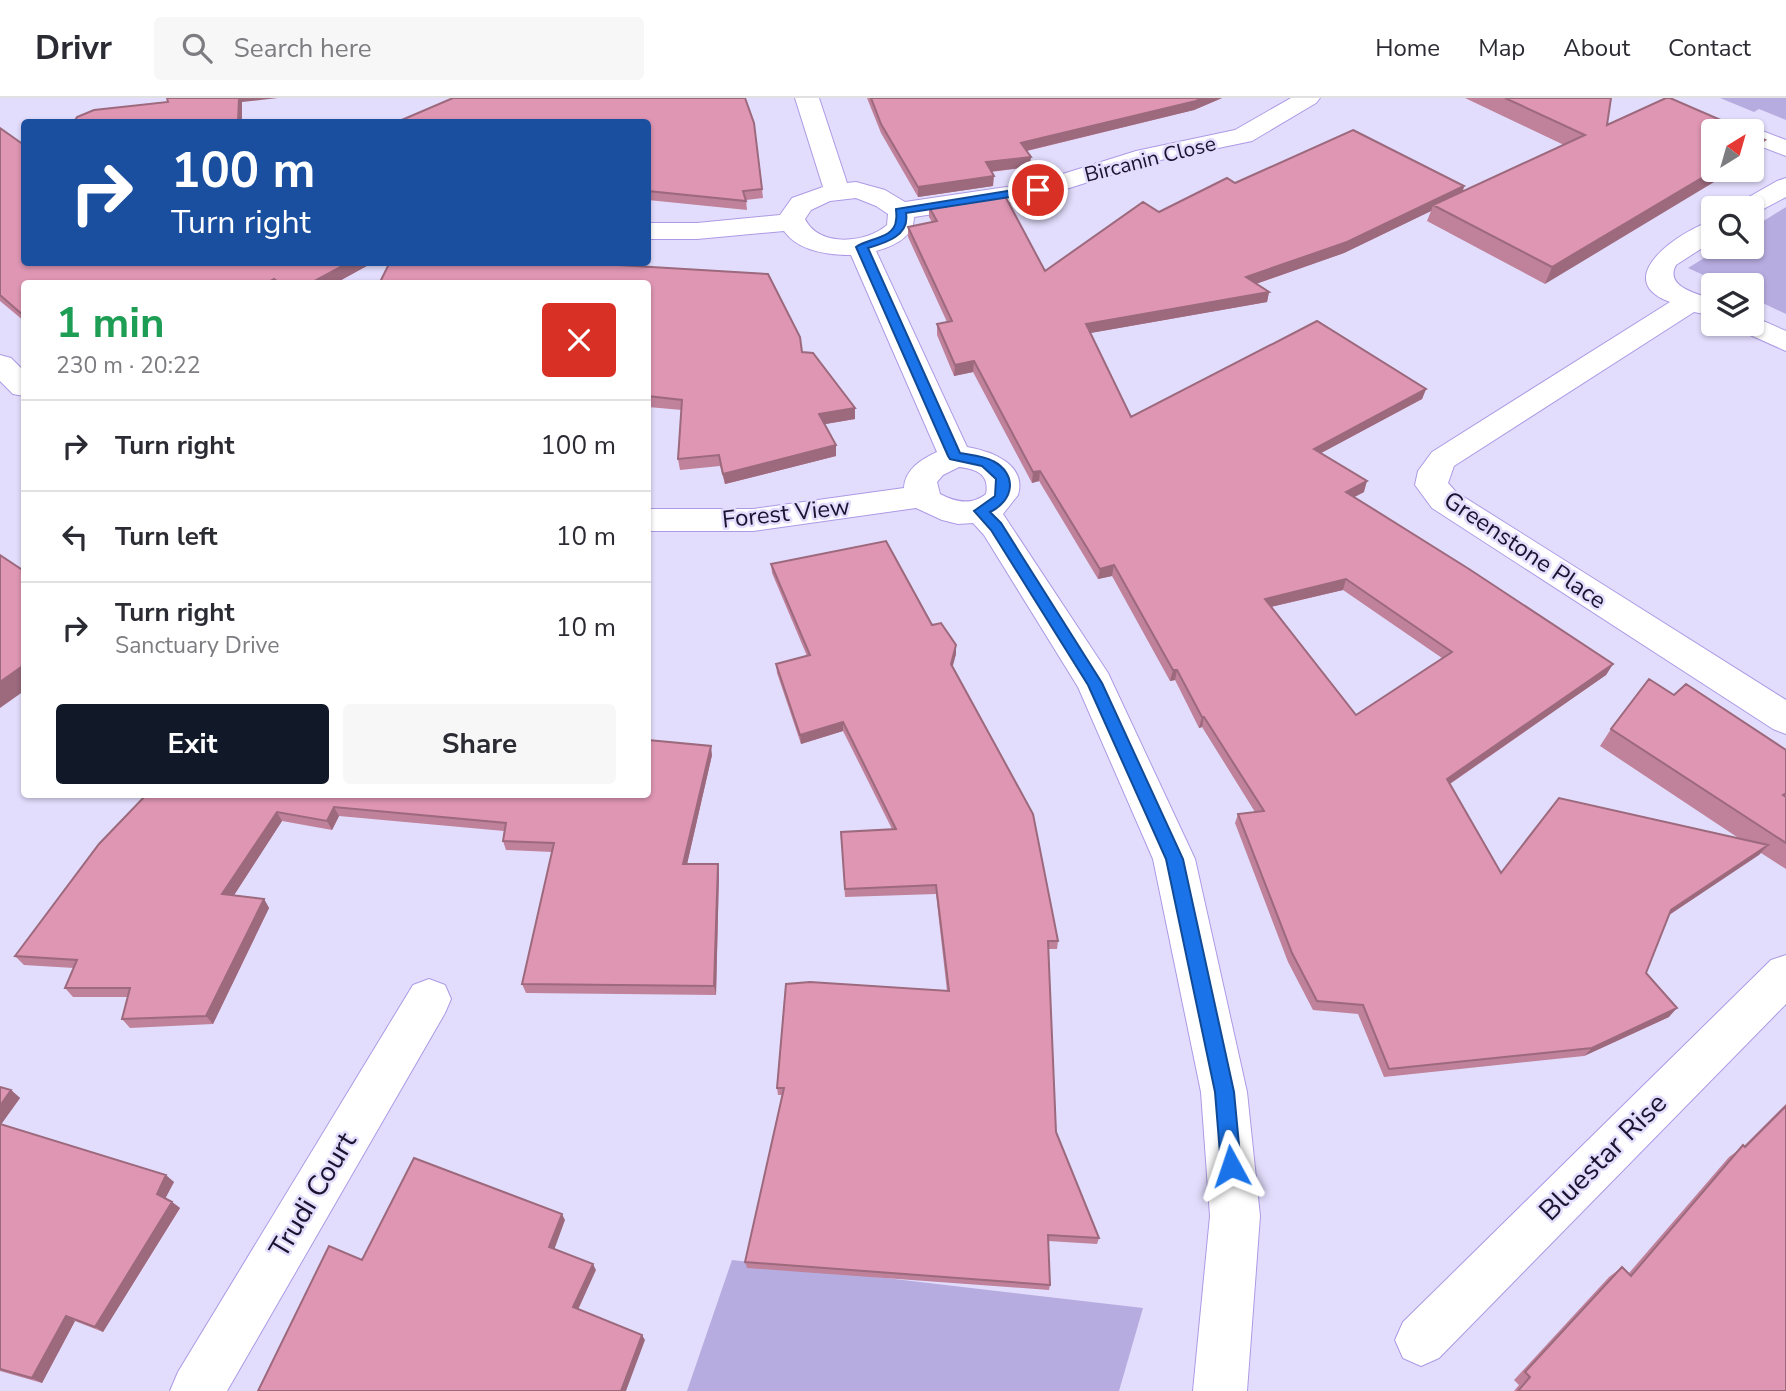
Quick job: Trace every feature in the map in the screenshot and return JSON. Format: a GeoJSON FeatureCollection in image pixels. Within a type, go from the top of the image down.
{"type":"FeatureCollection","features":[{"type":"Feature","properties":{"kind":"street"},"geometry":{"type":"LineString","coordinates":[[807,98],[837,191]]}},
{"type":"Feature","properties":{"kind":"street","name":"Bircanin Close"},"geometry":{"type":"LineString","coordinates":[[900,211],[1038,190],[1145,156],[1243,136],[1308,98]]}},
{"type":"Feature","properties":{"kind":"street"},"geometry":{"type":"LineString","coordinates":[[1764,140],[1786,149]]}},
{"type":"Feature","properties":{"kind":"street"},"geometry":{"type":"LineString","coordinates":[[1764,199],[1786,186]]}},
{"type":"Feature","properties":{"kind":"street"},"geometry":{"type":"LineString","coordinates":[[837,191],[874,193],[888,199],[900,211],[902,221],[897,231],[886,239],[861,247],[842,248],[808,239],[797,230],[793,222],[795,212],[803,203],[816,196],[837,191]]}},
{"type":"Feature","properties":{"kind":"street"},"geometry":{"type":"LineString","coordinates":[[651,231],[697,231],[793,222]]}},
{"type":"Feature","properties":{"kind":"street"},"geometry":{"type":"LineString","coordinates":[[1701,237],[1665,260],[1659,270],[1660,282],[1671,292],[1701,305]]}},
{"type":"Feature","properties":{"kind":"street"},"geometry":{"type":"LineString","coordinates":[[861,247],[955,456]]}},
{"type":"Feature","properties":{"kind":"street","name":"Greenstone Place"},"geometry":{"type":"LineString","coordinates":[[1701,305],[1443,459],[1434,471],[1431,485],[1444,500],[1786,719]]}},
{"type":"Feature","properties":{"kind":"street"},"geometry":{"type":"LineString","coordinates":[[1764,331],[1786,342]]}},
{"type":"Feature","properties":{"kind":"street"},"geometry":{"type":"LineString","coordinates":[[0,363],[21,384]]}},
{"type":"Feature","properties":{"kind":"street"},"geometry":{"type":"LineString","coordinates":[[955,456],[986,462],[1003,478],[1001,497],[994,505],[981,511],[948,512],[935,507],[923,496],[919,487],[920,477],[926,468],[955,456]]}},
{"type":"Feature","properties":{"kind":"street","name":"Forest View"},"geometry":{"type":"LineString","coordinates":[[651,520],[753,520],[923,496]]}},
{"type":"Feature","properties":{"kind":"street"},"geometry":{"type":"LineString","coordinates":[[981,511],[996,527],[1095,683],[1174,859],[1224,1092],[1233,1188],[1235,1216],[1220,1391]]}},
{"type":"Feature","properties":{"kind":"street","name":"Bluestar Rise"},"geometry":{"type":"LineString","coordinates":[[1421,1340],[1786,974]]}},
{"type":"Feature","properties":{"kind":"street","name":"Trudi Court"},"geometry":{"type":"LineString","coordinates":[[197,1391],[429,999]]}},
{"type":"Feature","properties":{"kind":"shaded area"},"geometry":{"type":"Polygon","coordinates":[[[1720,98],[1786,98],[1786,120],[1759,109],[1754,112],[1720,98]]]}},
{"type":"Feature","properties":{"kind":"shaded area"},"geometry":{"type":"Polygon","coordinates":[[[1786,207],[1786,314],[1764,304],[1764,273],[1701,274],[1688,268],[1703,259],[1764,259],[1764,221],[1786,207]]]}},
{"type":"Feature","properties":{"kind":"shaded area"},"geometry":{"type":"Polygon","coordinates":[[[732,1260],[1143,1308],[1119,1391],[687,1391],[732,1260]]]}},
{"type":"Feature","properties":{"kind":"building"},"geometry":{"type":"Polygon","coordinates":[[[167,98],[239,98],[238,119],[76,119],[94,110],[168,102],[167,98]]]}},
{"type":"Feature","properties":{"kind":"building"},"geometry":{"type":"Polygon","coordinates":[[[453,98],[745,98],[754,123],[762,189],[743,191],[746,201],[651,191],[651,119],[404,119],[453,98]]]}},
{"type":"Feature","properties":{"kind":"building"},"geometry":{"type":"Polygon","coordinates":[[[871,98],[1202,98],[1021,143],[1031,157],[986,162],[994,176],[918,187],[881,124],[871,98]]]}},
{"type":"Feature","properties":{"kind":"building"},"geometry":{"type":"Polygon","coordinates":[[[1505,98],[1611,98],[1607,125],[1666,98],[1718,119],[1701,119],[1701,178],[1552,267],[1433,205],[1585,135],[1505,98]]]}},
{"type":"Feature","properties":{"kind":"building"},"geometry":{"type":"Polygon","coordinates":[[[0,128],[21,143],[21,266],[343,266],[316,280],[21,280],[21,313],[0,295],[0,128]]]}},
{"type":"Feature","properties":{"kind":"building"},"geometry":{"type":"Polygon","coordinates":[[[1353,130],[1464,186],[1347,242],[1246,277],[1269,292],[1086,324],[1131,417],[1317,321],[1426,389],[1314,449],[1367,481],[1346,492],[1613,664],[1447,779],[1501,873],[1559,798],[1768,845],[1671,910],[1646,973],[1677,1008],[1592,1048],[1389,1069],[1363,1005],[1317,1001],[1292,953],[1238,814],[1264,811],[1202,717],[1177,670],[1173,670],[1114,565],[1100,569],[1040,471],[1033,472],[974,361],[955,365],[937,324],[952,321],[908,227],[937,221],[929,207],[1005,196],[1045,271],[1143,202],[1159,212],[1227,178],[1235,183],[1353,130]],[[1346,579],[1265,599],[1356,715],[1452,652],[1346,579]]]}},
{"type":"Feature","properties":{"kind":"building"},"geometry":{"type":"Polygon","coordinates":[[[388,266],[635,266],[768,274],[800,337],[802,352],[813,353],[855,408],[819,414],[836,445],[723,474],[719,455],[678,459],[682,400],[651,396],[651,280],[381,280],[388,266]]]}},
{"type":"Feature","properties":{"kind":"building"},"geometry":{"type":"Polygon","coordinates":[[[886,541],[932,625],[941,623],[956,645],[951,664],[1033,814],[1058,941],[1048,941],[1056,1132],[1099,1238],[1048,1235],[1050,1285],[745,1262],[784,1088],[777,1088],[786,984],[810,982],[949,991],[936,885],[845,889],[841,832],[896,829],[843,722],[800,735],[776,664],[810,655],[771,564],[886,541]]]}},
{"type":"Feature","properties":{"kind":"building"},"geometry":{"type":"Polygon","coordinates":[[[0,555],[21,569],[21,667],[0,682],[0,555]]]}},
{"type":"Feature","properties":{"kind":"building"},"geometry":{"type":"Polygon","coordinates":[[[1649,679],[1674,695],[1686,684],[1786,750],[1786,793],[1783,795],[1786,797],[1786,843],[1611,729],[1649,679]]]}},
{"type":"Feature","properties":{"kind":"building"},"geometry":{"type":"Polygon","coordinates":[[[651,740],[711,746],[683,864],[718,864],[714,986],[522,984],[554,843],[503,841],[506,823],[334,807],[327,821],[277,812],[222,894],[264,899],[206,1016],[122,1019],[130,988],[65,988],[77,960],[15,956],[99,844],[143,798],[651,798],[651,740]]]}},
{"type":"Feature","properties":{"kind":"building"},"geometry":{"type":"Polygon","coordinates":[[[0,1087],[11,1090],[0,1106],[0,1087]]]}},
{"type":"Feature","properties":{"kind":"building"},"geometry":{"type":"Polygon","coordinates":[[[1786,1106],[1786,1391],[1518,1391],[1530,1377],[1525,1372],[1622,1267],[1631,1276],[1743,1145],[1745,1147],[1786,1106]]]}},
{"type":"Feature","properties":{"kind":"building"},"geometry":{"type":"Polygon","coordinates":[[[0,1124],[166,1175],[157,1194],[172,1202],[95,1327],[66,1316],[32,1378],[0,1369],[0,1124]]]}},
{"type":"Feature","properties":{"kind":"building"},"geometry":{"type":"Polygon","coordinates":[[[414,1158],[562,1214],[549,1247],[593,1264],[573,1307],[642,1335],[621,1391],[258,1391],[329,1246],[362,1260],[414,1158]]]}},
{"type":"Feature","properties":{"kind":"route"},"geometry":{"type":"LineString","coordinates":[[1038,190],[900,211],[902,221],[897,231],[886,239],[861,247],[955,456],[986,462],[1003,478],[1001,497],[994,505],[981,511],[996,527],[1095,683],[1174,859],[1208,1006],[1224,1092],[1231,1166]]}}]}
